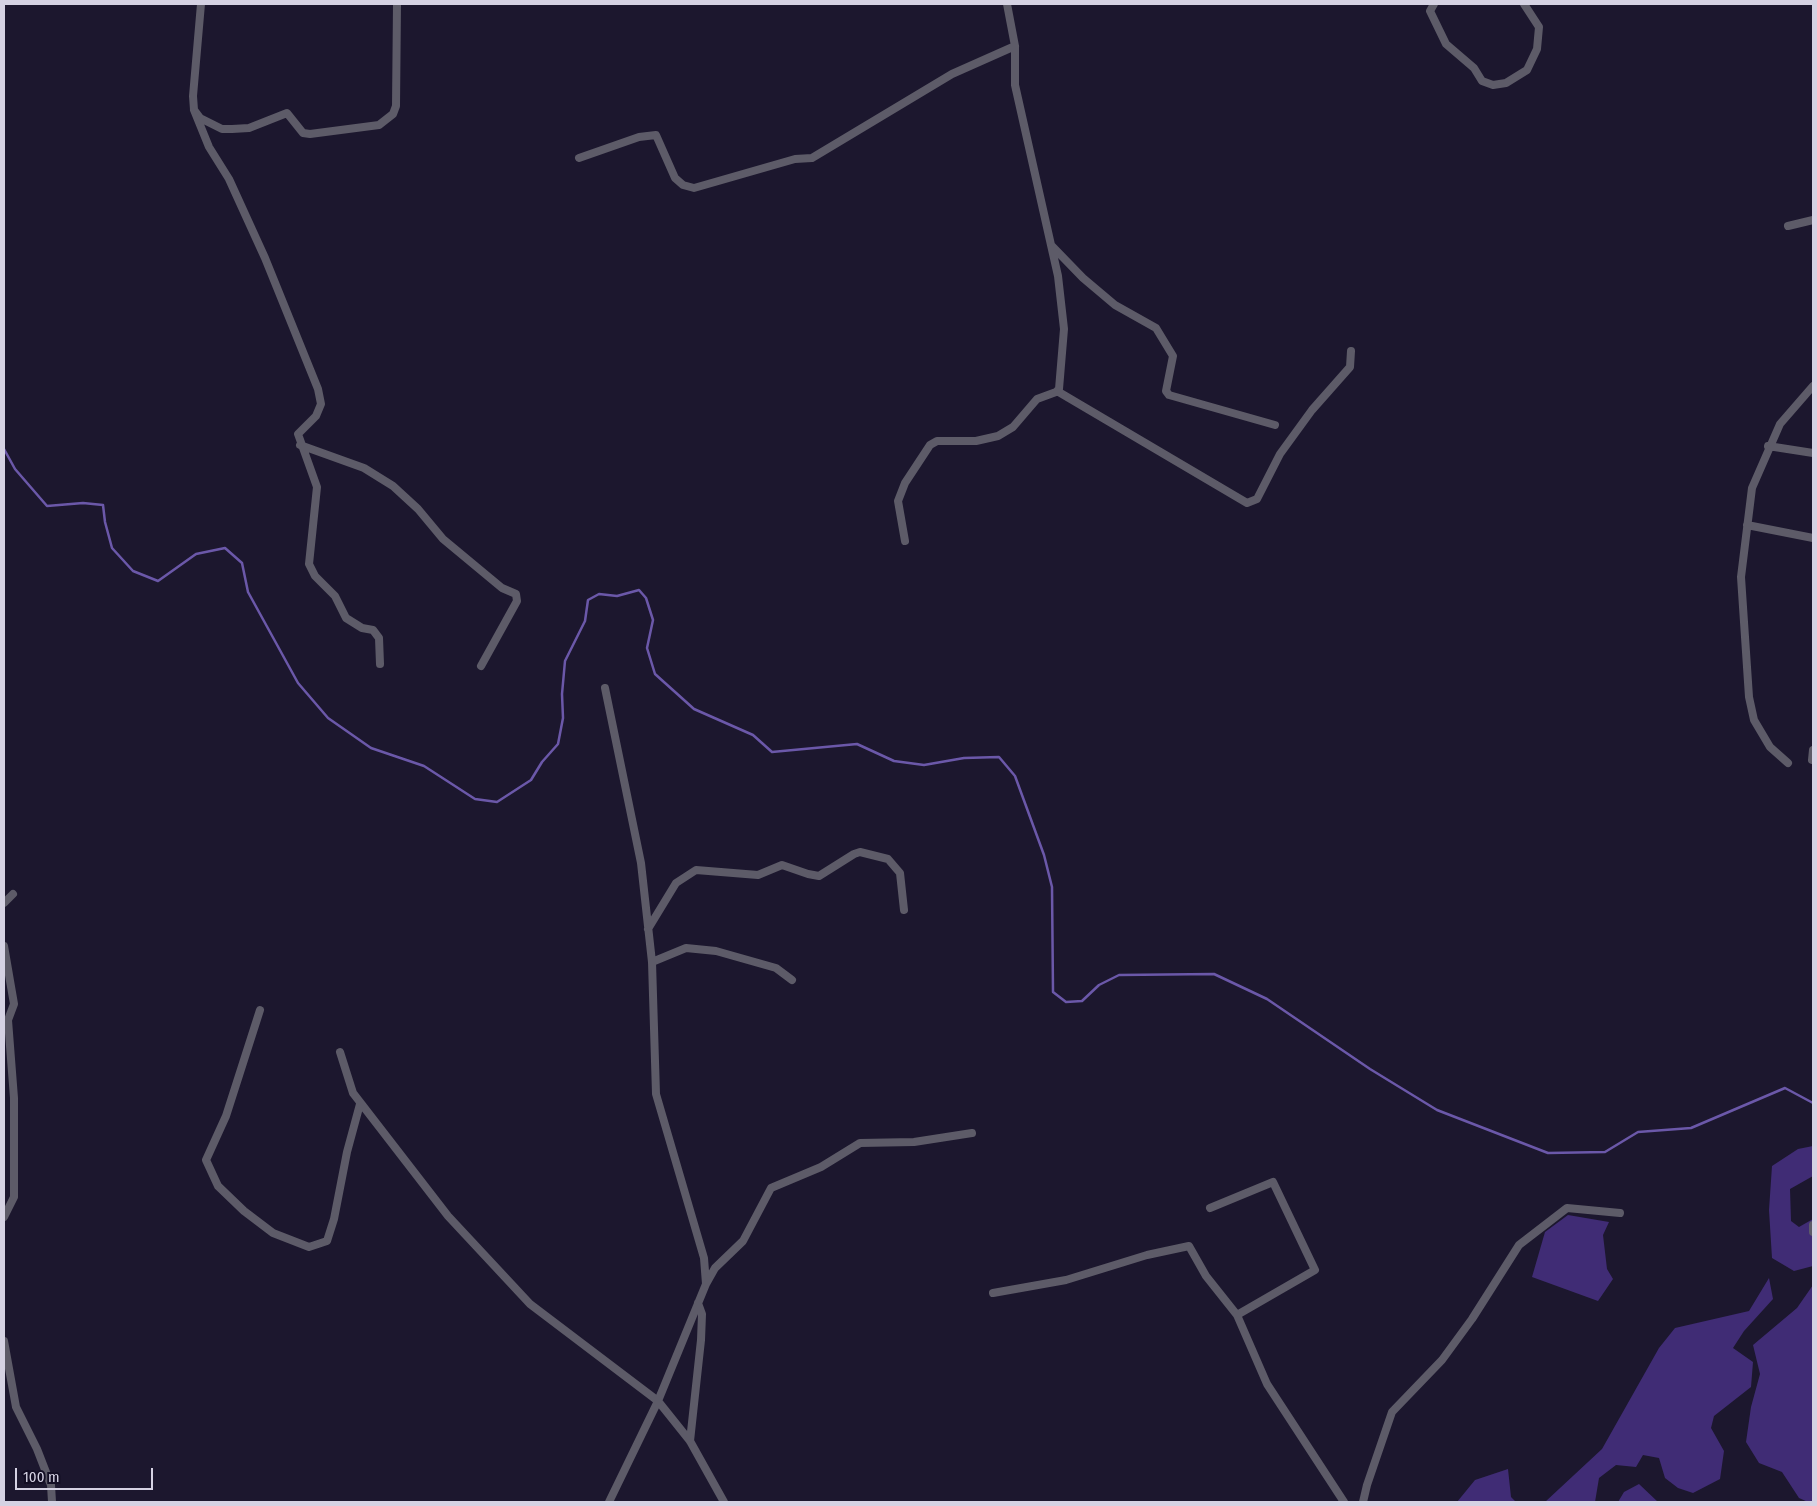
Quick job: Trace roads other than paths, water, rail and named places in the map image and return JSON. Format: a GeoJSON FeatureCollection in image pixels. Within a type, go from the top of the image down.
{"type":"FeatureCollection","features":[{"type":"Feature","properties":{"kind":"street"},"geometry":{"type":"LineString","coordinates":[[201,4],[195,56],[194,110],[209,147],[229,179],[265,258],[318,389],[321,404],[316,416],[298,434],[300,445],[317,487],[309,564],[315,576],[335,596],[346,618],[362,628],[373,630],[379,638],[380,664]]}},
{"type":"Feature","properties":{"kind":"street"},"geometry":{"type":"LineString","coordinates":[[194,110],[200,118],[222,129],[249,128],[287,113],[302,133],[379,125],[388,120],[396,106],[397,4]]}},
{"type":"Feature","properties":{"kind":"street"},"geometry":{"type":"LineString","coordinates":[[1007,4],[1015,46],[1015,85],[1058,276],[1064,329],[1057,391]]}},
{"type":"Feature","properties":{"kind":"street"},"geometry":{"type":"LineString","coordinates":[[1434,4],[1430,11],[1446,44],[1474,68],[1482,81],[1493,84],[1506,83],[1527,70],[1537,49],[1539,27],[1524,4]]}},
{"type":"Feature","properties":{"kind":"street"},"geometry":{"type":"LineString","coordinates":[[579,158],[647,135],[656,135],[675,178],[683,185],[694,188],[795,159],[812,158],[952,74],[1015,46]]}},
{"type":"Feature","properties":{"kind":"street"},"geometry":{"type":"LineString","coordinates":[[1788,226],[1813,220]]}},
{"type":"Feature","properties":{"kind":"street"},"geometry":{"type":"LineString","coordinates":[[1051,245],[1083,278],[1116,305],[1156,328],[1173,356],[1166,391],[1169,395],[1275,425]]}},
{"type":"Feature","properties":{"kind":"street"},"geometry":{"type":"LineString","coordinates":[[1057,391],[1247,503],[1257,499],[1280,454],[1312,410],[1350,368],[1351,352]]}},
{"type":"Feature","properties":{"kind":"street"},"geometry":{"type":"LineString","coordinates":[[1788,763],[1770,747],[1754,720],[1749,698],[1740,577],[1752,488],[1768,446],[1780,424],[1813,386]]}},
{"type":"Feature","properties":{"kind":"street"},"geometry":{"type":"LineString","coordinates":[[904,541],[898,501],[905,482],[930,445],[937,441],[976,441],[998,436],[1013,428],[1037,399],[1057,391]]}},
{"type":"Feature","properties":{"kind":"street"},"geometry":{"type":"LineString","coordinates":[[300,445],[364,468],[393,486],[418,509],[443,539],[502,588],[516,594],[517,601],[481,666]]}},
{"type":"Feature","properties":{"kind":"street"},"geometry":{"type":"LineString","coordinates":[[1768,446],[1813,453]]}},
{"type":"Feature","properties":{"kind":"street"},"geometry":{"type":"LineString","coordinates":[[1747,525],[1813,538]]}},
{"type":"Feature","properties":{"kind":"street"},"geometry":{"type":"LineString","coordinates":[[605,688],[641,863],[652,962],[656,1094],[704,1258],[706,1284]]}},
{"type":"Feature","properties":{"kind":"street"},"geometry":{"type":"LineString","coordinates":[[1812,760],[1813,750]]}},
{"type":"Feature","properties":{"kind":"street"},"geometry":{"type":"LineString","coordinates":[[648,929],[676,883],[696,870],[758,875],[782,865],[819,876],[860,852],[888,859],[900,873],[904,910]]}},
{"type":"Feature","properties":{"kind":"street"},"geometry":{"type":"LineString","coordinates":[[4,903],[13,894]]}},
{"type":"Feature","properties":{"kind":"street"},"geometry":{"type":"LineString","coordinates":[[4,946],[14,1004],[8,1020],[14,1108],[14,1197],[4,1217]]}},
{"type":"Feature","properties":{"kind":"street"},"geometry":{"type":"LineString","coordinates":[[652,962],[686,948],[716,951],[776,968],[792,980]]}},
{"type":"Feature","properties":{"kind":"street"},"geometry":{"type":"LineString","coordinates":[[260,1010],[226,1116],[206,1160],[218,1186],[244,1211],[273,1233],[309,1247],[327,1240],[334,1219],[347,1152],[360,1104]]}},
{"type":"Feature","properties":{"kind":"street"},"geometry":{"type":"LineString","coordinates":[[340,1052],[353,1093],[360,1104],[448,1216],[530,1304],[658,1401],[690,1441],[724,1502]]}},
{"type":"Feature","properties":{"kind":"street"},"geometry":{"type":"LineString","coordinates":[[609,1502],[658,1401],[706,1284],[715,1268],[743,1240],[771,1188],[821,1167],[860,1143],[914,1142],[972,1133]]}},
{"type":"Feature","properties":{"kind":"street"},"geometry":{"type":"LineString","coordinates":[[1210,1208],[1273,1182],[1315,1270],[1237,1316]]}},
{"type":"Feature","properties":{"kind":"street"},"geometry":{"type":"LineString","coordinates":[[1363,1502],[1392,1412],[1442,1360],[1472,1319],[1519,1245],[1567,1208],[1620,1213]]}},
{"type":"Feature","properties":{"kind":"street"},"geometry":{"type":"LineString","coordinates":[[1813,1225],[1813,1232]]}},
{"type":"Feature","properties":{"kind":"street"},"geometry":{"type":"LineString","coordinates":[[993,1292],[1066,1280],[1146,1255],[1189,1246],[1206,1276],[1237,1316],[1267,1384],[1344,1502]]}},
{"type":"Feature","properties":{"kind":"street"},"geometry":{"type":"LineString","coordinates":[[690,1441],[701,1340],[702,1314],[698,1303]]}},
{"type":"Feature","properties":{"kind":"street"},"geometry":{"type":"LineString","coordinates":[[4,1341],[16,1407],[37,1449],[51,1485],[52,1502]]}},
{"type":"Feature","properties":{"kind":"waterway"},"geometry":{"type":"LineString","coordinates":[[4,449],[15,469],[47,506],[83,503],[103,505],[105,522],[112,548],[133,571],[158,581],[196,554],[225,548],[242,563],[248,592],[298,683],[328,718],[371,748],[424,766],[475,799],[497,802],[531,780],[542,762],[558,744],[563,718],[562,694],[565,661],[585,621],[588,600],[599,594],[617,596],[639,590],[646,598],[653,620],[647,648],[655,674],[694,709],[753,735],[772,752],[857,744],[894,761],[924,765],[964,758],[999,757],[1015,776],[1044,855],[1052,887],[1053,992],[1066,1002],[1082,1001],[1099,985],[1119,975],[1214,974],[1267,999],[1370,1069],[1437,1110],[1548,1153],[1605,1152],[1638,1132],[1691,1128],[1785,1088],[1813,1103]]}}]}
